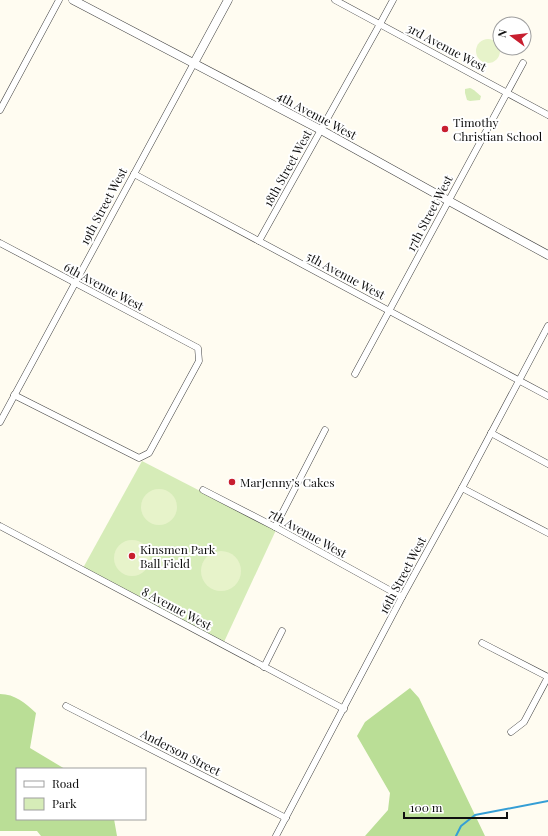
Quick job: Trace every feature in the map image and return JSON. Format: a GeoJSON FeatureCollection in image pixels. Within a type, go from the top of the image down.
{"type":"FeatureCollection","features":[{"type":"Feature","properties":{"kind":"street"},"geometry":{"type":"LineString","coordinates":[[0,110],[2,102],[59,0]]}},
{"type":"Feature","properties":{"kind":"street","name":"4th Avenue West"},"geometry":{"type":"LineString","coordinates":[[73,0],[321,130],[548,255]]}},
{"type":"Feature","properties":{"kind":"street","name":"19th Street West"},"geometry":{"type":"LineString","coordinates":[[0,422],[228,0]]}},
{"type":"Feature","properties":{"kind":"street","name":"3rd Avenue West"},"geometry":{"type":"LineString","coordinates":[[335,0],[548,115]]}},
{"type":"Feature","properties":{"kind":"street","name":"18th Street West"},"geometry":{"type":"LineString","coordinates":[[259,241],[392,0]]}},
{"type":"Feature","properties":{"kind":"street","name":"17th Street West"},"geometry":{"type":"LineString","coordinates":[[355,374],[523,63]]}},
{"type":"Feature","properties":{"kind":"street","name":"5th Avenue West"},"geometry":{"type":"LineString","coordinates":[[134,174],[548,396]]}},
{"type":"Feature","properties":{"kind":"street","name":"6th Avenue West"},"geometry":{"type":"LineString","coordinates":[[0,243],[198,348],[199,361],[148,453],[139,458],[14,395]]}},
{"type":"Feature","properties":{"kind":"street","name":"16th Street West"},"geometry":{"type":"LineString","coordinates":[[276,836],[402,597],[548,326]]}},
{"type":"Feature","properties":{"kind":"street"},"geometry":{"type":"LineString","coordinates":[[275,527],[325,430]]}},
{"type":"Feature","properties":{"kind":"street"},"geometry":{"type":"LineString","coordinates":[[491,433],[548,464]]}},
{"type":"Feature","properties":{"kind":"street"},"geometry":{"type":"LineString","coordinates":[[462,488],[548,533]]}},
{"type":"Feature","properties":{"kind":"street","name":"7th Avenue West"},"geometry":{"type":"LineString","coordinates":[[203,490],[275,527],[402,597]]}},
{"type":"Feature","properties":{"kind":"street","name":"8 Avenue West"},"geometry":{"type":"LineString","coordinates":[[0,526],[344,709]]}},
{"type":"Feature","properties":{"kind":"street"},"geometry":{"type":"LineString","coordinates":[[264,667],[282,631]]}},
{"type":"Feature","properties":{"kind":"street"},"geometry":{"type":"LineString","coordinates":[[482,643],[548,677],[524,722],[511,732]]}},
{"type":"Feature","properties":{"kind":"street","name":"Anderson Street"},"geometry":{"type":"LineString","coordinates":[[66,706],[286,818]]}},
{"type":"Feature","properties":{"kind":"green space"},"geometry":{"type":"Polygon","coordinates":[[[488,39],[492,40],[492,56],[498,56],[492,62],[488,63],[480,59],[476,51],[480,43],[488,39]]]}},
{"type":"Feature","properties":{"kind":"green space"},"geometry":{"type":"Polygon","coordinates":[[[470,88],[481,96],[480,100],[467,100],[465,89],[470,88]]]}},
{"type":"Feature","properties":{"kind":"green space"},"geometry":{"type":"Polygon","coordinates":[[[142,461],[276,530],[224,642],[83,568],[142,461]]]}},
{"type":"Feature","properties":{"kind":"green space"},"geometry":{"type":"Polygon","coordinates":[[[163,489],[172,494],[176,500],[176,514],[172,520],[163,525],[155,525],[146,520],[142,514],[141,503],[146,494],[152,490],[163,489]]]}},
{"type":"Feature","properties":{"kind":"green space","name":"Kinsmen Park Ball Field"},"geometry":{"type":"Polygon","coordinates":[[[136,540],[145,545],[149,551],[149,565],[145,571],[136,576],[128,576],[119,571],[115,565],[114,554],[119,545],[125,541],[136,540]]]}},
{"type":"Feature","properties":{"kind":"green space"},"geometry":{"type":"Polygon","coordinates":[[[221,551],[235,557],[241,571],[235,585],[221,591],[207,585],[201,571],[207,557],[221,551]]]}},
{"type":"Feature","properties":{"kind":"green space"},"geometry":{"type":"Polygon","coordinates":[[[410,688],[419,698],[485,836],[365,836],[388,810],[390,793],[357,736],[365,722],[410,688]]]}},
{"type":"Feature","properties":{"kind":"green space"},"geometry":{"type":"Polygon","coordinates":[[[0,694],[5,694],[15,697],[36,713],[30,748],[63,768],[16,768],[16,820],[114,820],[117,836],[41,836],[37,831],[0,831],[0,694]]]}},
{"type":"Feature","properties":{"kind":"waterway"},"geometry":{"type":"LineString","coordinates":[[456,836],[461,826],[475,815],[548,801]]}},
{"type":"Feature","properties":{"kind":"place","name":"Timothy Christian School"},"geometry":{"type":"Point","coordinates":[445,129]}},
{"type":"Feature","properties":{"kind":"place","name":"MarJenny’s Cakes"},"geometry":{"type":"Point","coordinates":[232,482]}},
{"type":"Feature","properties":{"kind":"place","name":"Kinsmen Park Ball Field"},"geometry":{"type":"Point","coordinates":[132,556]}}]}
